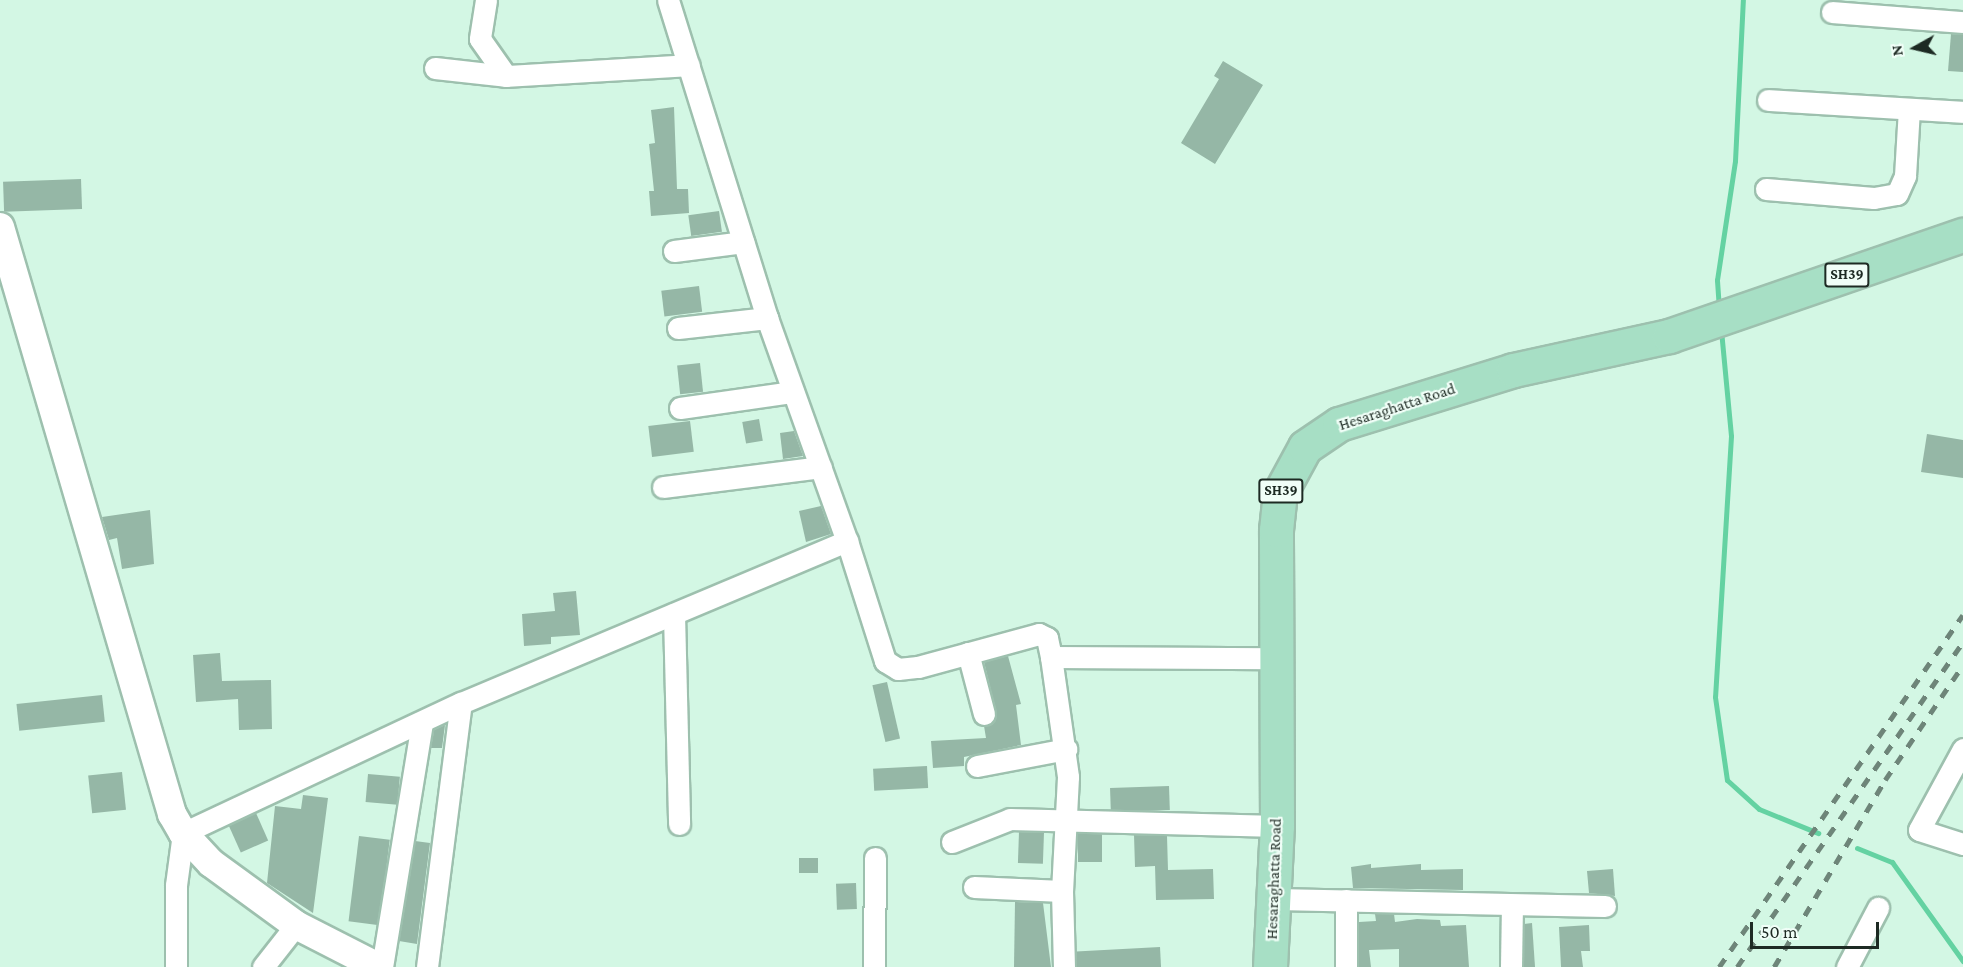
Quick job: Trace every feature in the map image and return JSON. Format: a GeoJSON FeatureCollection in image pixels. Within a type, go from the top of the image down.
{"type":"FeatureCollection","features":[{"type":"Feature","properties":{"kind":"main road","name":"Hesaraghatta Road"},"geometry":{"type":"LineString","coordinates":[[1270,967],[1277,826],[1274,658],[1280,493],[1305,447],[1339,424],[1491,376],[1669,336],[1963,236]]}},
{"type":"Feature","properties":{"kind":"street"},"geometry":{"type":"LineString","coordinates":[[486,0],[480,39],[506,76]]}},
{"type":"Feature","properties":{"kind":"street"},"geometry":{"type":"LineString","coordinates":[[668,0],[767,318],[848,541],[885,661],[898,669],[918,667],[1039,634],[1047,638],[1066,749],[1066,821],[1062,891],[1064,967]]}},
{"type":"Feature","properties":{"kind":"street"},"geometry":{"type":"LineString","coordinates":[[1832,12],[1963,22]]}},
{"type":"Feature","properties":{"kind":"street"},"geometry":{"type":"LineString","coordinates":[[435,68],[506,76],[689,65]]}},
{"type":"Feature","properties":{"kind":"street"},"geometry":{"type":"LineString","coordinates":[[1768,100],[1963,112]]}},
{"type":"Feature","properties":{"kind":"street"},"geometry":{"type":"LineString","coordinates":[[1766,189],[1874,198],[1897,194],[1905,176],[1909,109]]}},
{"type":"Feature","properties":{"kind":"street"},"geometry":{"type":"LineString","coordinates":[[0,227],[152,752],[172,814],[183,833],[211,863],[296,925],[375,966],[422,722]]}},
{"type":"Feature","properties":{"kind":"street"},"geometry":{"type":"LineString","coordinates":[[674,251],[743,242]]}},
{"type":"Feature","properties":{"kind":"street"},"geometry":{"type":"LineString","coordinates":[[678,328],[767,318]]}},
{"type":"Feature","properties":{"kind":"street"},"geometry":{"type":"LineString","coordinates":[[680,408],[793,392]]}},
{"type":"Feature","properties":{"kind":"street"},"geometry":{"type":"LineString","coordinates":[[663,487],[821,467]]}},
{"type":"Feature","properties":{"kind":"street"},"geometry":{"type":"LineString","coordinates":[[183,833],[461,703],[848,541]]}},
{"type":"Feature","properties":{"kind":"street"},"geometry":{"type":"LineString","coordinates":[[674,614],[679,824]]}},
{"type":"Feature","properties":{"kind":"street"},"geometry":{"type":"LineString","coordinates":[[968,653],[984,714]]}},
{"type":"Feature","properties":{"kind":"street"},"geometry":{"type":"LineString","coordinates":[[1051,657],[1274,658]]}},
{"type":"Feature","properties":{"kind":"street"},"geometry":{"type":"LineString","coordinates":[[427,967],[461,703]]}},
{"type":"Feature","properties":{"kind":"street"},"geometry":{"type":"LineString","coordinates":[[977,766],[1066,749]]}},
{"type":"Feature","properties":{"kind":"street"},"geometry":{"type":"LineString","coordinates":[[1962,754],[1919,830],[1963,844]]}},
{"type":"Feature","properties":{"kind":"street"},"geometry":{"type":"LineString","coordinates":[[952,842],[1010,819],[1277,826]]}},
{"type":"Feature","properties":{"kind":"street"},"geometry":{"type":"LineString","coordinates":[[176,967],[176,885],[183,833]]}},
{"type":"Feature","properties":{"kind":"street"},"geometry":{"type":"LineString","coordinates":[[874,858],[874,967]]}},
{"type":"Feature","properties":{"kind":"street"},"geometry":{"type":"LineString","coordinates":[[974,887],[1062,891]]}},
{"type":"Feature","properties":{"kind":"street"},"geometry":{"type":"LineString","coordinates":[[1275,899],[1605,906]]}},
{"type":"Feature","properties":{"kind":"street"},"geometry":{"type":"LineString","coordinates":[[1346,900],[1346,967]]}},
{"type":"Feature","properties":{"kind":"street"},"geometry":{"type":"LineString","coordinates":[[1511,967],[1512,905]]}},
{"type":"Feature","properties":{"kind":"street"},"geometry":{"type":"LineString","coordinates":[[1847,967],[1878,908]]}},
{"type":"Feature","properties":{"kind":"street"},"geometry":{"type":"LineString","coordinates":[[263,967],[296,925]]}},
{"type":"Feature","properties":{"kind":"building"},"geometry":{"type":"Polygon","coordinates":[[[1951,34],[1963,35],[1963,72],[1948,71],[1951,34]]]}},
{"type":"Feature","properties":{"kind":"building"},"geometry":{"type":"Polygon","coordinates":[[[1223,61],[1263,85],[1215,164],[1181,143],[1219,79],[1214,76],[1223,61]]]}},
{"type":"Feature","properties":{"kind":"building"},"geometry":{"type":"Polygon","coordinates":[[[674,107],[677,189],[688,189],[689,213],[651,216],[649,191],[654,191],[649,144],[655,143],[651,110],[674,107]]]}},
{"type":"Feature","properties":{"kind":"building"},"geometry":{"type":"Polygon","coordinates":[[[81,179],[82,209],[4,212],[3,182],[81,179]]]}},
{"type":"Feature","properties":{"kind":"building"},"geometry":{"type":"Polygon","coordinates":[[[719,211],[722,232],[691,236],[688,215],[719,211]]]}},
{"type":"Feature","properties":{"kind":"building"},"geometry":{"type":"Polygon","coordinates":[[[699,286],[702,312],[664,316],[661,291],[699,286]]]}},
{"type":"Feature","properties":{"kind":"building"},"geometry":{"type":"Polygon","coordinates":[[[700,363],[703,392],[680,394],[677,365],[700,363]]]}},
{"type":"Feature","properties":{"kind":"building"},"geometry":{"type":"Polygon","coordinates":[[[759,419],[763,441],[746,444],[742,422],[759,419]]]}},
{"type":"Feature","properties":{"kind":"building"},"geometry":{"type":"Polygon","coordinates":[[[690,421],[694,452],[652,457],[648,426],[690,421]]]}},
{"type":"Feature","properties":{"kind":"building"},"geometry":{"type":"Polygon","coordinates":[[[794,431],[803,456],[783,459],[780,433],[794,431]]]}},
{"type":"Feature","properties":{"kind":"building"},"geometry":{"type":"Polygon","coordinates":[[[1927,434],[1963,440],[1963,478],[1921,472],[1927,434]]]}},
{"type":"Feature","properties":{"kind":"building"},"geometry":{"type":"Polygon","coordinates":[[[821,506],[831,534],[806,542],[799,511],[821,506]]]}},
{"type":"Feature","properties":{"kind":"building"},"geometry":{"type":"Polygon","coordinates":[[[150,510],[154,564],[122,569],[117,538],[109,540],[102,517],[150,510]]]}},
{"type":"Feature","properties":{"kind":"building"},"geometry":{"type":"Polygon","coordinates":[[[576,591],[580,635],[551,637],[551,644],[524,646],[522,614],[555,611],[553,593],[576,591]]]}},
{"type":"Feature","properties":{"kind":"building"},"geometry":{"type":"Polygon","coordinates":[[[220,653],[222,681],[271,680],[272,729],[239,730],[238,699],[196,702],[193,655],[220,653]]]}},
{"type":"Feature","properties":{"kind":"building"},"geometry":{"type":"Polygon","coordinates":[[[1008,656],[1021,704],[1016,705],[1021,745],[964,757],[964,766],[933,768],[931,741],[986,738],[984,726],[993,723],[996,711],[984,662],[1008,656]]]}},
{"type":"Feature","properties":{"kind":"building"},"geometry":{"type":"Polygon","coordinates":[[[887,682],[900,739],[885,742],[872,685],[887,682]]]}},
{"type":"Feature","properties":{"kind":"building"},"geometry":{"type":"Polygon","coordinates":[[[102,695],[105,722],[19,731],[16,704],[102,695]]]}},
{"type":"Feature","properties":{"kind":"building"},"geometry":{"type":"Polygon","coordinates":[[[445,725],[442,748],[431,748],[434,730],[445,725]]]}},
{"type":"Feature","properties":{"kind":"building"},"geometry":{"type":"Polygon","coordinates":[[[927,766],[928,788],[874,791],[873,769],[927,766]]]}},
{"type":"Feature","properties":{"kind":"building"},"geometry":{"type":"Polygon","coordinates":[[[122,772],[126,810],[92,813],[88,776],[122,772]]]}},
{"type":"Feature","properties":{"kind":"building"},"geometry":{"type":"Polygon","coordinates":[[[368,774],[400,777],[397,805],[366,802],[368,774]]]}},
{"type":"Feature","properties":{"kind":"building"},"geometry":{"type":"Polygon","coordinates":[[[1169,786],[1170,810],[1111,812],[1110,788],[1169,786]]]}},
{"type":"Feature","properties":{"kind":"building"},"geometry":{"type":"Polygon","coordinates":[[[303,795],[328,798],[313,913],[267,883],[275,806],[301,809],[303,795]]]}},
{"type":"Feature","properties":{"kind":"building"},"geometry":{"type":"Polygon","coordinates":[[[256,813],[268,840],[241,853],[229,825],[256,813]]]}},
{"type":"Feature","properties":{"kind":"building"},"geometry":{"type":"Polygon","coordinates":[[[1019,832],[1044,833],[1043,864],[1018,863],[1019,832]]]}},
{"type":"Feature","properties":{"kind":"building"},"geometry":{"type":"Polygon","coordinates":[[[1078,834],[1102,834],[1102,862],[1078,862],[1078,834]]]}},
{"type":"Feature","properties":{"kind":"building"},"geometry":{"type":"Polygon","coordinates":[[[1134,835],[1167,836],[1168,870],[1213,869],[1214,899],[1156,900],[1155,866],[1135,867],[1134,835]]]}},
{"type":"Feature","properties":{"kind":"building"},"geometry":{"type":"Polygon","coordinates":[[[359,836],[390,840],[379,925],[349,921],[359,836]]]}},
{"type":"Feature","properties":{"kind":"building"},"geometry":{"type":"Polygon","coordinates":[[[415,841],[430,843],[417,944],[399,941],[415,841]]]}},
{"type":"Feature","properties":{"kind":"building"},"geometry":{"type":"Polygon","coordinates":[[[799,858],[818,858],[818,873],[799,873],[799,858]]]}},
{"type":"Feature","properties":{"kind":"building"},"geometry":{"type":"Polygon","coordinates":[[[1371,864],[1371,868],[1421,864],[1421,870],[1463,869],[1463,890],[1353,888],[1351,867],[1371,864]]]}},
{"type":"Feature","properties":{"kind":"building"},"geometry":{"type":"Polygon","coordinates":[[[1613,869],[1615,896],[1589,893],[1587,871],[1613,869]]]}},
{"type":"Feature","properties":{"kind":"building"},"geometry":{"type":"Polygon","coordinates":[[[856,883],[857,909],[837,910],[836,884],[856,883]]]}},
{"type":"Feature","properties":{"kind":"building"},"geometry":{"type":"Polygon","coordinates":[[[1015,902],[1043,903],[1051,967],[1014,967],[1015,902]]]}},
{"type":"Feature","properties":{"kind":"building"},"geometry":{"type":"Polygon","coordinates":[[[1375,914],[1394,914],[1395,922],[1417,919],[1440,920],[1441,926],[1466,925],[1469,967],[1399,967],[1399,949],[1369,950],[1371,967],[1359,967],[1359,922],[1376,921],[1375,914]]]}},
{"type":"Feature","properties":{"kind":"building"},"geometry":{"type":"Polygon","coordinates":[[[1532,923],[1535,967],[1524,967],[1524,924],[1532,923]]]}},
{"type":"Feature","properties":{"kind":"building"},"geometry":{"type":"Polygon","coordinates":[[[1589,925],[1590,951],[1581,951],[1583,967],[1561,967],[1559,927],[1589,925]]]}},
{"type":"Feature","properties":{"kind":"building"},"geometry":{"type":"Polygon","coordinates":[[[1160,947],[1161,967],[1077,967],[1076,951],[1160,947]]]}},
{"type":"Feature","properties":{"kind":"waterway"},"geometry":{"type":"LineString","coordinates":[[1719,309],[1717,280],[1735,161],[1743,0]]}},
{"type":"Feature","properties":{"kind":"waterway"},"geometry":{"type":"LineString","coordinates":[[1721,330],[1731,436],[1715,697],[1727,780],[1759,809],[1818,833]]}},
{"type":"Feature","properties":{"kind":"waterway"},"geometry":{"type":"LineString","coordinates":[[1857,848],[1892,862],[1963,961]]}},
{"type":"Feature","properties":{"kind":"railway"},"geometry":{"type":"LineString","coordinates":[[1719,967],[1963,615]]}},
{"type":"Feature","properties":{"kind":"railway"},"geometry":{"type":"LineString","coordinates":[[1737,967],[1963,642]]}},
{"type":"Feature","properties":{"kind":"railway"},"geometry":{"type":"LineString","coordinates":[[1774,967],[1885,780],[1963,665]]}}]}
